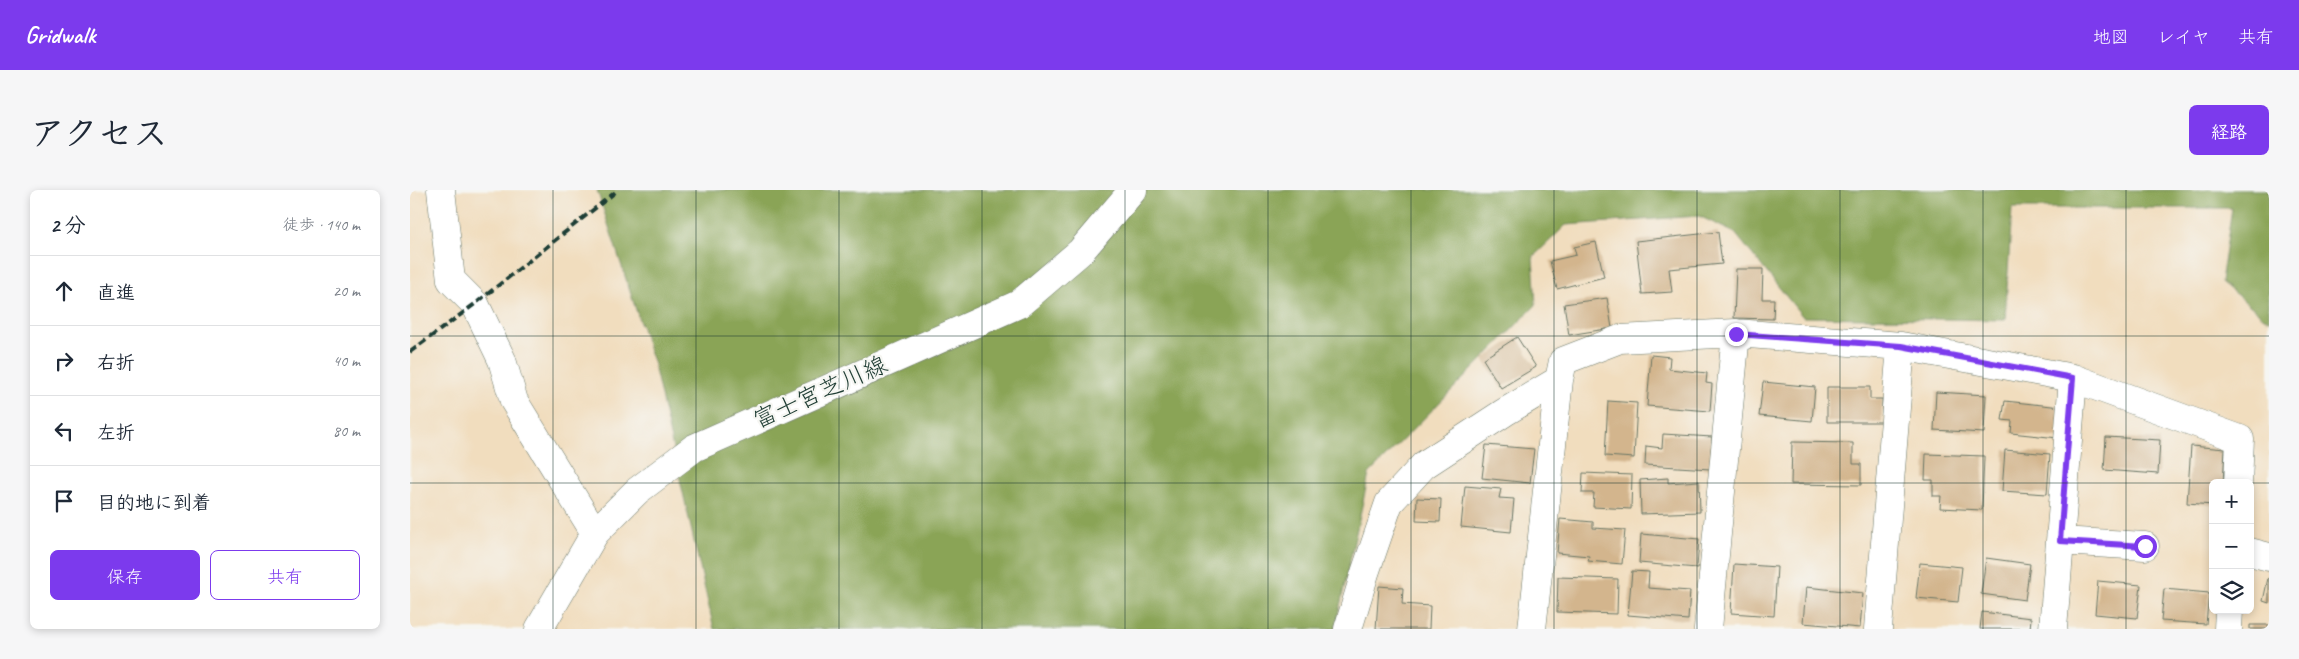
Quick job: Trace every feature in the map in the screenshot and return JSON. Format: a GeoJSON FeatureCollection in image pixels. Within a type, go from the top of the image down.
{"type":"FeatureCollection","features":[{"type":"Feature","properties":{"kind":"street"},"geometry":{"type":"LineString","coordinates":[[441,190],[451,280],[476,304],[502,360],[514,401],[595,533]]}},
{"type":"Feature","properties":{"kind":"street","name":"富士宮芝川線"},"geometry":{"type":"LineString","coordinates":[[540,629],[595,533],[637,491],[694,448],[1019,304],[1080,252],[1133,190]]}},
{"type":"Feature","properties":{"kind":"street"},"geometry":{"type":"LineString","coordinates":[[1708,629],[1736,334]]}},
{"type":"Feature","properties":{"kind":"street"},"geometry":{"type":"LineString","coordinates":[[1532,629],[1559,380],[1563,361],[1620,339],[1736,334],[1901,346],[2073,378],[2240,439],[2238,479]]}},
{"type":"Feature","properties":{"kind":"street"},"geometry":{"type":"LineString","coordinates":[[1878,629],[1901,346]]}},
{"type":"Feature","properties":{"kind":"street"},"geometry":{"type":"LineString","coordinates":[[2053,629],[2073,378]]}},
{"type":"Feature","properties":{"kind":"street"},"geometry":{"type":"LineString","coordinates":[[1348,629],[1389,503],[1424,465],[1505,412],[1559,380]]}},
{"type":"Feature","properties":{"kind":"street"},"geometry":{"type":"LineString","coordinates":[[2060,541],[2145,546]]}},
{"type":"Feature","properties":{"kind":"street"},"geometry":{"type":"LineString","coordinates":[[2254,553],[2269,557]]}},
{"type":"Feature","properties":{"kind":"street"},"geometry":{"type":"LineString","coordinates":[[2228,629],[2229,614]]}},
{"type":"Feature","properties":{"kind":"green space"},"geometry":{"type":"Polygon","coordinates":[[[597,190],[2269,190],[2269,321],[2221,282],[2232,208],[2012,208],[2005,320],[1803,317],[1735,233],[1699,216],[1566,225],[1533,257],[1536,305],[1369,474],[1335,629],[714,629],[654,365],[597,190]]]}},
{"type":"Feature","properties":{"kind":"building"},"geometry":{"type":"Polygon","coordinates":[[[1718,232],[1722,264],[1669,269],[1672,292],[1642,294],[1636,241],[1718,232]]]}},
{"type":"Feature","properties":{"kind":"building"},"geometry":{"type":"Polygon","coordinates":[[[1596,242],[1604,277],[1557,289],[1550,261],[1576,255],[1574,247],[1596,242]]]}},
{"type":"Feature","properties":{"kind":"building"},"geometry":{"type":"Polygon","coordinates":[[[1736,269],[1763,269],[1762,299],[1774,299],[1773,319],[1734,318],[1736,269]]]}},
{"type":"Feature","properties":{"kind":"building"},"geometry":{"type":"Polygon","coordinates":[[[1607,298],[1612,328],[1569,335],[1564,304],[1607,298]]]}},
{"type":"Feature","properties":{"kind":"building"},"geometry":{"type":"Polygon","coordinates":[[[1517,337],[1536,367],[1501,388],[1483,359],[1517,337]]]}},
{"type":"Feature","properties":{"kind":"building"},"geometry":{"type":"Polygon","coordinates":[[[1651,355],[1670,357],[1669,369],[1707,373],[1706,383],[1712,384],[1710,411],[1647,406],[1651,355]]]}},
{"type":"Feature","properties":{"kind":"building"},"geometry":{"type":"Polygon","coordinates":[[[1763,382],[1815,387],[1812,421],[1759,416],[1763,382]]]}},
{"type":"Feature","properties":{"kind":"building"},"geometry":{"type":"Polygon","coordinates":[[[1827,387],[1870,387],[1870,399],[1882,399],[1882,422],[1827,422],[1827,387]]]}},
{"type":"Feature","properties":{"kind":"building"},"geometry":{"type":"Polygon","coordinates":[[[1936,392],[1986,395],[1984,433],[1934,430],[1936,392]]]}},
{"type":"Feature","properties":{"kind":"building"},"geometry":{"type":"Polygon","coordinates":[[[1608,401],[1637,403],[1634,458],[1605,456],[1608,401]]]}},
{"type":"Feature","properties":{"kind":"building"},"geometry":{"type":"Polygon","coordinates":[[[2005,401],[2061,407],[2058,438],[2011,433],[2012,421],[2002,420],[2005,401]]]}},
{"type":"Feature","properties":{"kind":"building"},"geometry":{"type":"Polygon","coordinates":[[[1663,434],[1712,437],[1710,469],[1645,465],[1646,446],[1662,448],[1663,434]]]}},
{"type":"Feature","properties":{"kind":"building"},"geometry":{"type":"Polygon","coordinates":[[[2106,437],[2160,440],[2158,474],[2104,470],[2106,437]]]}},
{"type":"Feature","properties":{"kind":"building"},"geometry":{"type":"Polygon","coordinates":[[[1792,442],[1853,443],[1853,464],[1861,464],[1861,485],[1791,484],[1792,442]]]}},
{"type":"Feature","properties":{"kind":"building"},"geometry":{"type":"Polygon","coordinates":[[[1486,445],[1534,449],[1530,483],[1482,478],[1486,445]]]}},
{"type":"Feature","properties":{"kind":"building"},"geometry":{"type":"Polygon","coordinates":[[[2191,446],[2225,449],[2223,479],[2209,479],[2209,505],[2187,503],[2191,446]]]}},
{"type":"Feature","properties":{"kind":"building"},"geometry":{"type":"Polygon","coordinates":[[[2005,450],[2050,454],[2047,494],[2002,491],[2005,450]]]}},
{"type":"Feature","properties":{"kind":"building"},"geometry":{"type":"Polygon","coordinates":[[[1926,454],[1984,456],[1982,510],[1940,508],[1941,496],[1933,496],[1933,480],[1925,480],[1926,454]]]}},
{"type":"Feature","properties":{"kind":"building"},"geometry":{"type":"Polygon","coordinates":[[[1583,473],[1632,475],[1631,509],[1593,507],[1594,493],[1582,493],[1583,473]]]}},
{"type":"Feature","properties":{"kind":"building"},"geometry":{"type":"Polygon","coordinates":[[[1668,478],[1668,483],[1699,481],[1700,512],[1641,514],[1640,480],[1668,478]]]}},
{"type":"Feature","properties":{"kind":"building"},"geometry":{"type":"Polygon","coordinates":[[[1465,486],[1501,489],[1499,498],[1514,499],[1511,532],[1461,527],[1465,486]]]}},
{"type":"Feature","properties":{"kind":"building"},"geometry":{"type":"Polygon","coordinates":[[[1417,498],[1441,499],[1440,522],[1416,521],[1417,498]]]}},
{"type":"Feature","properties":{"kind":"building"},"geometry":{"type":"Polygon","coordinates":[[[1560,519],[1593,522],[1593,528],[1625,530],[1622,564],[1588,561],[1589,556],[1557,553],[1560,519]]]}},
{"type":"Feature","properties":{"kind":"building"},"geometry":{"type":"Polygon","coordinates":[[[1641,534],[1699,539],[1697,568],[1639,563],[1641,534]]]}},
{"type":"Feature","properties":{"kind":"building"},"geometry":{"type":"Polygon","coordinates":[[[1986,558],[2030,564],[2025,600],[1981,594],[1986,558]]]}},
{"type":"Feature","properties":{"kind":"building"},"geometry":{"type":"Polygon","coordinates":[[[1920,563],[1962,567],[1958,602],[1916,598],[1920,563]]]}},
{"type":"Feature","properties":{"kind":"building"},"geometry":{"type":"Polygon","coordinates":[[[1734,564],[1777,567],[1774,616],[1731,613],[1734,564]]]}},
{"type":"Feature","properties":{"kind":"building"},"geometry":{"type":"Polygon","coordinates":[[[1632,571],[1649,572],[1648,588],[1690,591],[1688,620],[1628,615],[1632,571]]]}},
{"type":"Feature","properties":{"kind":"building"},"geometry":{"type":"Polygon","coordinates":[[[1558,577],[1618,579],[1617,614],[1557,612],[1558,577]]]}},
{"type":"Feature","properties":{"kind":"building"},"geometry":{"type":"Polygon","coordinates":[[[2269,578],[2269,603],[2263,601],[2269,578]]]}},
{"type":"Feature","properties":{"kind":"building"},"geometry":{"type":"Polygon","coordinates":[[[2098,581],[2141,585],[2137,618],[2095,614],[2098,581]]]}},
{"type":"Feature","properties":{"kind":"building"},"geometry":{"type":"Polygon","coordinates":[[[1379,586],[1403,588],[1402,604],[1430,606],[1429,629],[1376,629],[1379,586]]]}},
{"type":"Feature","properties":{"kind":"building"},"geometry":{"type":"Polygon","coordinates":[[[1806,587],[1863,593],[1860,628],[1803,623],[1806,587]]]}},
{"type":"Feature","properties":{"kind":"building"},"geometry":{"type":"Polygon","coordinates":[[[2164,589],[2209,593],[2206,624],[2161,621],[2164,589]]]}},
{"type":"Feature","properties":{"kind":"building"},"geometry":{"type":"Polygon","coordinates":[[[1982,612],[2031,618],[2030,629],[1980,629],[1982,612]]]}},
{"type":"Feature","properties":{"kind":"building"},"geometry":{"type":"Polygon","coordinates":[[[2250,625],[2269,625],[2269,629],[2250,629],[2250,625]]]}},
{"type":"Feature","properties":{"kind":"railway"},"geometry":{"type":"LineString","coordinates":[[410,352],[475,304],[618,190]]}},
{"type":"Feature","properties":{"kind":"route"},"geometry":{"type":"LineString","coordinates":[[1736,334],[1901,346],[2073,378],[2060,541],[2145,546]]}}]}
